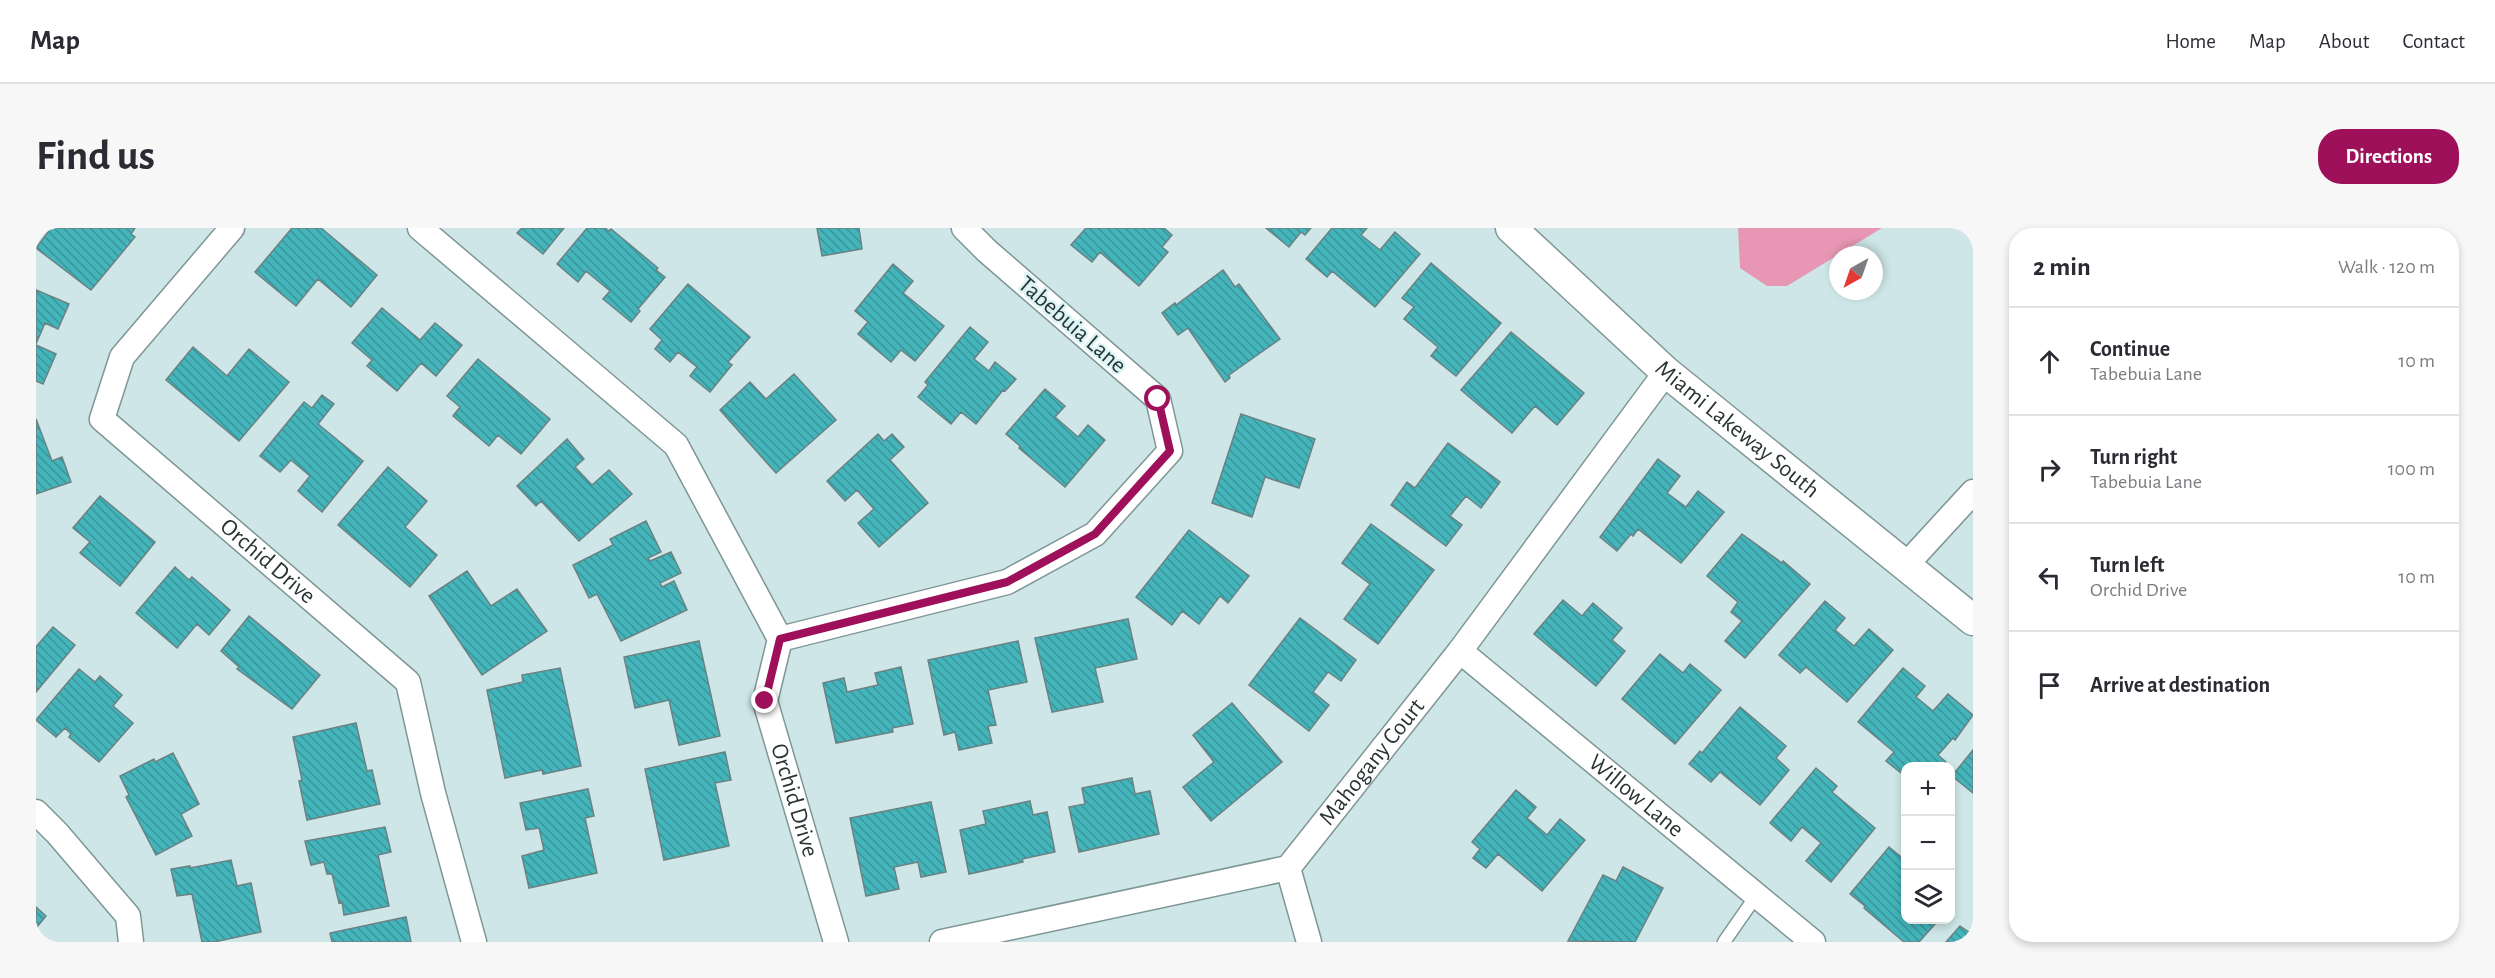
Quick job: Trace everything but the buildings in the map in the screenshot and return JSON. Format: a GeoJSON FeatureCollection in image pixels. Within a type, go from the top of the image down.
{"type":"FeatureCollection","features":[{"type":"Feature","properties":{"kind":"street","name":"Orchid Drive"},"geometry":{"type":"LineString","coordinates":[[232,228],[123,357],[102,419],[408,682],[434,793],[474,942]]}},
{"type":"Feature","properties":{"kind":"street"},"geometry":{"type":"LineString","coordinates":[[420,228],[676,445],[780,639]]}},
{"type":"Feature","properties":{"kind":"street","name":"Tabebuia Lane"},"geometry":{"type":"LineString","coordinates":[[780,639],[1007,582],[1095,534],[1170,451],[1158,399],[987,251],[964,228]]}},
{"type":"Feature","properties":{"kind":"street","name":"Miami Lakeway South"},"geometry":{"type":"LineString","coordinates":[[1511,228],[1666,372],[1973,620]]}},
{"type":"Feature","properties":{"kind":"street","name":"Mahogany Court"},"geometry":{"type":"LineString","coordinates":[[1288,868],[1460,651],[1666,372]]}},
{"type":"Feature","properties":{"kind":"street"},"geometry":{"type":"LineString","coordinates":[[1906,565],[1973,492]]}},
{"type":"Feature","properties":{"kind":"street","name":"Orchid Drive"},"geometry":{"type":"LineString","coordinates":[[780,639],[765,701],[836,942]]}},
{"type":"Feature","properties":{"kind":"street","name":"Willow Lane"},"geometry":{"type":"LineString","coordinates":[[1460,651],[1813,942]]}},
{"type":"Feature","properties":{"kind":"street"},"geometry":{"type":"LineString","coordinates":[[36,812],[57,833],[128,916],[132,942]]}},
{"type":"Feature","properties":{"kind":"street"},"geometry":{"type":"LineString","coordinates":[[942,942],[1288,868],[1309,942]]}},
{"type":"Feature","properties":{"kind":"lane"},"geometry":{"type":"LineString","coordinates":[[1724,942],[1756,896]]}},
{"type":"Feature","properties":{"kind":"shaded area"},"geometry":{"type":"Polygon","coordinates":[[[1738,228],[1882,228],[1853,246],[1829,246],[1829,260],[1787,286],[1767,286],[1740,268],[1738,228]]]}},
{"type":"Feature","properties":{"kind":"route"},"geometry":{"type":"LineString","coordinates":[[765,701],[780,639],[1007,582],[1095,534],[1170,451],[1158,399]]}}]}
